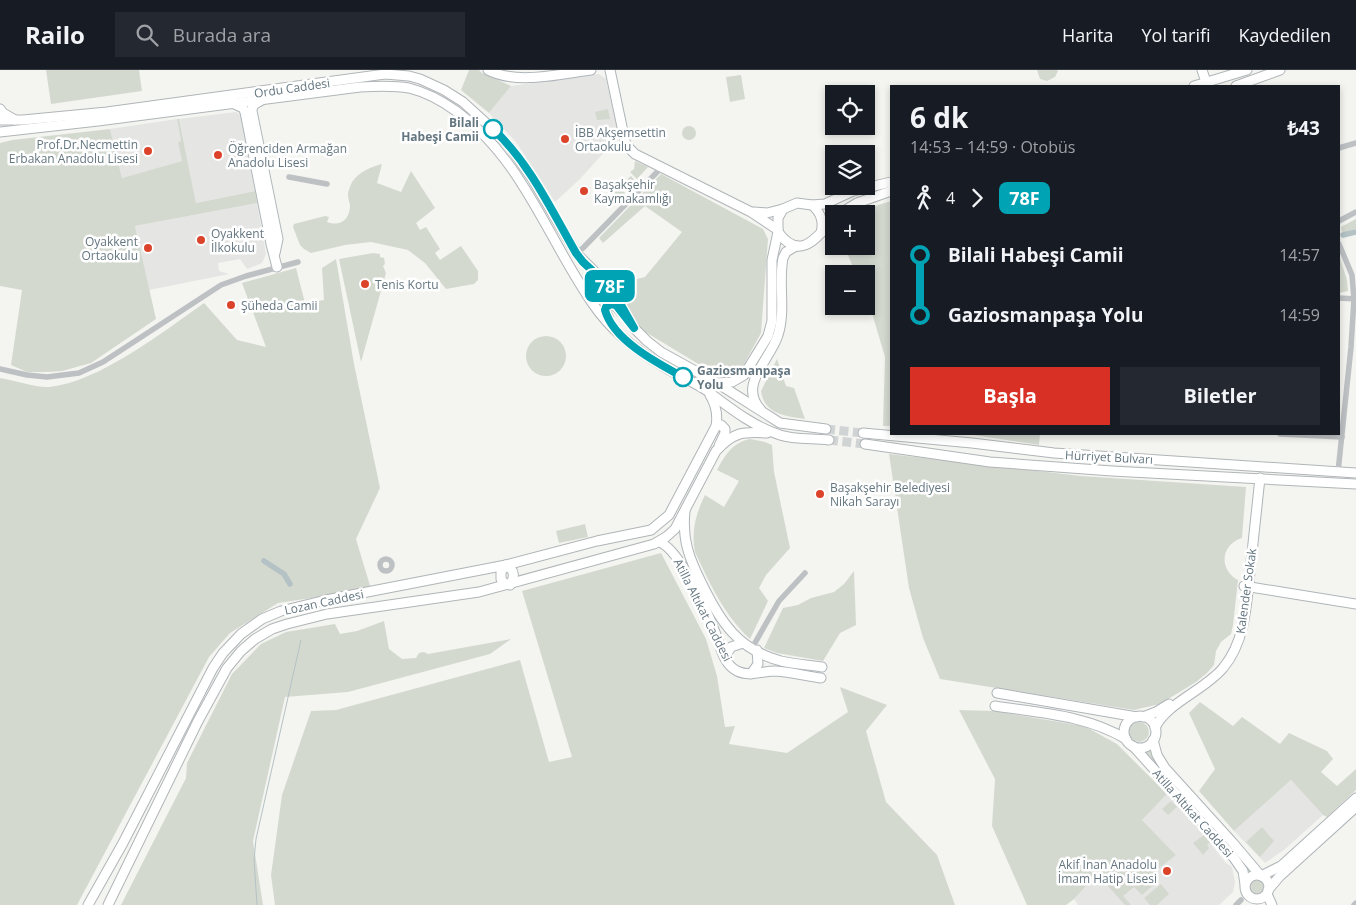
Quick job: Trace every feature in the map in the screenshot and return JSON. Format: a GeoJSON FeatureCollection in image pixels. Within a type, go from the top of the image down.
{"type":"FeatureCollection","features":[{"type":"Feature","properties":{"kind":"main road"},"geometry":{"type":"LineString","coordinates":[[488,70],[499,76],[509,78],[591,70]]}},
{"type":"Feature","properties":{"kind":"main road"},"geometry":{"type":"LineString","coordinates":[[610,70],[627,146],[635,154],[751,212],[778,230],[786,240],[796,246]]}},
{"type":"Feature","properties":{"kind":"main road"},"geometry":{"type":"LineString","coordinates":[[1202,70],[1207,84],[1248,70]]}},
{"type":"Feature","properties":{"kind":"main road"},"geometry":{"type":"LineString","coordinates":[[1239,85],[1280,70]]}},
{"type":"Feature","properties":{"kind":"main road","name":"Ordu Caddesi"},"geometry":{"type":"LineString","coordinates":[[0,120],[15,121],[107,112],[384,74],[420,79],[444,90],[463,102],[511,148],[532,178],[576,253],[612,289],[634,328],[661,352],[717,383]]}},
{"type":"Feature","properties":{"kind":"main road","name":"Ordu Caddesi"},"geometry":{"type":"LineString","coordinates":[[0,134],[24,129],[98,122],[232,103],[381,86],[396,86],[419,91],[448,105],[472,122],[506,160],[528,192],[593,304],[614,328],[646,356],[706,391]]}},
{"type":"Feature","properties":{"kind":"main road"},"geometry":{"type":"LineString","coordinates":[[262,100],[252,107],[252,111],[278,239],[275,256]]}},
{"type":"Feature","properties":{"kind":"main road"},"geometry":{"type":"LineString","coordinates":[[232,103],[243,108],[245,112],[277,267]]}},
{"type":"Feature","properties":{"kind":"main road"},"geometry":{"type":"LineString","coordinates":[[0,109],[15,121]]}},
{"type":"Feature","properties":{"kind":"main road"},"geometry":{"type":"LineString","coordinates":[[751,212],[767,213],[797,203],[825,204],[853,191],[890,182]]}},
{"type":"Feature","properties":{"kind":"main road"},"geometry":{"type":"LineString","coordinates":[[853,205],[890,191]]}},
{"type":"Feature","properties":{"kind":"main road"},"geometry":{"type":"LineString","coordinates":[[812,205],[821,216],[821,233]]}},
{"type":"Feature","properties":{"kind":"main road"},"geometry":{"type":"LineString","coordinates":[[717,383],[732,382],[744,375],[768,336],[772,321],[772,260],[778,230],[778,218],[783,209]]}},
{"type":"Feature","properties":{"kind":"main road"},"geometry":{"type":"LineString","coordinates":[[773,420],[759,408],[752,386],[778,335],[781,322],[783,258],[786,252],[796,246],[811,243],[825,229]]}},
{"type":"Feature","properties":{"kind":"main road"},"geometry":{"type":"LineString","coordinates":[[577,276],[591,294],[596,296],[602,290],[595,273]]}},
{"type":"Feature","properties":{"kind":"main road"},"geometry":{"type":"LineString","coordinates":[[614,328],[605,310],[611,304],[616,305],[634,328]]}},
{"type":"Feature","properties":{"kind":"main road"},"geometry":{"type":"LineString","coordinates":[[717,383],[773,420],[788,425],[826,429]]}},
{"type":"Feature","properties":{"kind":"main road"},"geometry":{"type":"LineString","coordinates":[[706,391],[716,407],[716,426],[721,424],[725,428],[716,451]]}},
{"type":"Feature","properties":{"kind":"main road"},"geometry":{"type":"LineString","coordinates":[[706,391],[741,416],[775,433],[784,436],[828,440]]}},
{"type":"Feature","properties":{"kind":"main road","name":"Lozan Caddesi"},"geometry":{"type":"LineString","coordinates":[[88,905],[123,843],[213,668],[223,653],[241,634],[262,619],[281,611],[506,565],[651,530],[669,515],[716,426]]}},
{"type":"Feature","properties":{"kind":"main road","name":"Atilla Altıkat Caddesi"},"geometry":{"type":"LineString","coordinates":[[659,542],[671,534],[686,511],[716,451],[730,438],[742,432],[775,433]]}},
{"type":"Feature","properties":{"kind":"main road","name":"Hürriyet Bulvarı"},"geometry":{"type":"LineString","coordinates":[[863,433],[1054,453],[1356,473]]}},
{"type":"Feature","properties":{"kind":"main road"},"geometry":{"type":"LineString","coordinates":[[942,441],[951,435]]}},
{"type":"Feature","properties":{"kind":"main road"},"geometry":{"type":"LineString","coordinates":[[959,435],[969,443],[981,446],[984,453],[979,459],[970,460]]}},
{"type":"Feature","properties":{"kind":"main road","name":"Hürriyet Bulvarı"},"geometry":{"type":"LineString","coordinates":[[865,444],[970,460],[1112,471],[1356,484]]}},
{"type":"Feature","properties":{"kind":"main road","name":"Kalender Sokak"},"geometry":{"type":"LineString","coordinates":[[1155,728],[1161,717],[1206,685],[1227,664],[1234,654],[1240,638],[1258,478]]}},
{"type":"Feature","properties":{"kind":"main road","name":"Atilla Altıkat Caddesi"},"geometry":{"type":"LineString","coordinates":[[686,511],[684,538],[690,560],[728,630],[754,649],[780,660],[822,667]]}},
{"type":"Feature","properties":{"kind":"main road","name":"Lozan Caddesi"},"geometry":{"type":"LineString","coordinates":[[108,905],[198,722],[224,675],[241,651],[255,639],[272,629],[327,614],[456,596],[510,585],[659,542]]}},
{"type":"Feature","properties":{"kind":"main road","name":"Atilla Altıkat Caddesi"},"geometry":{"type":"LineString","coordinates":[[659,542],[671,550],[688,575],[711,623],[724,657],[732,668],[751,674]]}},
{"type":"Feature","properties":{"kind":"main road"},"geometry":{"type":"LineString","coordinates":[[506,565],[501,572],[501,579],[504,583],[510,585]]}},
{"type":"Feature","properties":{"kind":"main road"},"geometry":{"type":"LineString","coordinates":[[1246,584],[1356,600]]}},
{"type":"Feature","properties":{"kind":"main road"},"geometry":{"type":"LineString","coordinates":[[1246,584],[1356,604]]}},
{"type":"Feature","properties":{"kind":"main road","name":"Kalender Sokak"},"geometry":{"type":"LineString","coordinates":[[1140,717],[1162,709],[1195,686],[1222,662],[1232,647],[1238,628],[1246,584]]}},
{"type":"Feature","properties":{"kind":"main road"},"geometry":{"type":"LineString","coordinates":[[724,657],[731,647],[744,642]]}},
{"type":"Feature","properties":{"kind":"main road"},"geometry":{"type":"LineString","coordinates":[[751,674],[758,664],[754,649]]}},
{"type":"Feature","properties":{"kind":"main road"},"geometry":{"type":"LineString","coordinates":[[751,674],[774,671],[821,678]]}},
{"type":"Feature","properties":{"kind":"main road"},"geometry":{"type":"LineString","coordinates":[[995,706],[1076,719],[1100,726],[1126,739],[1133,746],[1143,747],[1153,740],[1155,728],[1150,721],[1140,717],[997,693]]}},
{"type":"Feature","properties":{"kind":"main road"},"geometry":{"type":"LineString","coordinates":[[1126,739],[1124,733],[1126,725],[1131,719],[1140,717]]}},
{"type":"Feature","properties":{"kind":"main road","name":"Atilla Altıkat Caddesi"},"geometry":{"type":"LineString","coordinates":[[1153,740],[1157,755],[1165,768],[1226,834],[1260,876]]}},
{"type":"Feature","properties":{"kind":"main road","name":"Atilla Altıkat Caddesi"},"geometry":{"type":"LineString","coordinates":[[1133,746],[1239,864],[1243,871],[1245,886]]}},
{"type":"Feature","properties":{"kind":"main road"},"geometry":{"type":"LineString","coordinates":[[1356,798],[1281,866],[1260,876],[1251,877],[1238,903],[1255,901],[1261,898],[1279,877],[1356,808]]}},
{"type":"Feature","properties":{"kind":"main road"},"geometry":{"type":"LineString","coordinates":[[1260,876],[1268,883],[1268,892],[1272,905]]}},
{"type":"Feature","properties":{"kind":"main road"},"geometry":{"type":"LineString","coordinates":[[1245,886],[1247,895],[1255,901]]}},
{"type":"Feature","properties":{"kind":"street"},"geometry":{"type":"LineString","coordinates":[[1340,148],[1356,143]]}},
{"type":"Feature","properties":{"kind":"street"},"geometry":{"type":"LineString","coordinates":[[576,253],[662,167]]}},
{"type":"Feature","properties":{"kind":"street"},"geometry":{"type":"LineString","coordinates":[[289,177],[327,184]]}},
{"type":"Feature","properties":{"kind":"street"},"geometry":{"type":"LineString","coordinates":[[1340,220],[1356,212]]}},
{"type":"Feature","properties":{"kind":"street"},"geometry":{"type":"LineString","coordinates":[[1338,472],[1355,299],[1352,275],[1340,246]]}},
{"type":"Feature","properties":{"kind":"street"},"geometry":{"type":"LineString","coordinates":[[0,370],[47,377],[79,373],[103,362],[221,284],[298,262]]}},
{"type":"Feature","properties":{"kind":"street"},"geometry":{"type":"LineString","coordinates":[[1340,298],[1355,299]]}},
{"type":"Feature","properties":{"kind":"street"},"geometry":{"type":"LineString","coordinates":[[1340,378],[1348,378]]}},
{"type":"Feature","properties":{"kind":"street"},"geometry":{"type":"LineString","coordinates":[[1311,435],[1342,436]]}},
{"type":"Feature","properties":{"kind":"street"},"geometry":{"type":"LineString","coordinates":[[754,649],[779,601],[805,573]]}},
{"type":"Feature","properties":{"kind":"shaded area"},"geometry":{"type":"Polygon","coordinates":[[[46,70],[139,70],[142,91],[51,104],[46,70]]]}},
{"type":"Feature","properties":{"kind":"shaded area"},"geometry":{"type":"Polygon","coordinates":[[[469,70],[479,70],[511,86],[489,113],[461,90],[469,70]]]}},
{"type":"Feature","properties":{"kind":"shaded area"},"geometry":{"type":"Polygon","coordinates":[[[1037,70],[1058,71],[1055,77],[1047,81],[1040,79],[1037,70]]]}},
{"type":"Feature","properties":{"kind":"shaded area","name":"İBB Akşemsettin Ortaokulu"},"geometry":{"type":"Polygon","coordinates":[[[599,74],[606,79],[619,136],[580,179],[555,202],[516,142],[489,113],[511,86],[599,74]]]}},
{"type":"Feature","properties":{"kind":"shaded area"},"geometry":{"type":"Polygon","coordinates":[[[741,75],[745,99],[730,102],[726,77],[741,75]]]}},
{"type":"Feature","properties":{"kind":"shaded area"},"geometry":{"type":"Polygon","coordinates":[[[608,109],[610,119],[597,120],[595,112],[608,109]]]}},
{"type":"Feature","properties":{"kind":"shaded area","name":"Öğrenciden Armağan Anadolu Lisesi"},"geometry":{"type":"Polygon","coordinates":[[[236,112],[241,115],[255,191],[196,203],[179,119],[236,112]]]}},
{"type":"Feature","properties":{"kind":"shaded area","name":"Prof.Dr.Necmettin Erbakan Anadolu Lisesi"},"geometry":{"type":"Polygon","coordinates":[[[177,119],[181,141],[178,142],[183,161],[122,178],[110,129],[177,119]]]}},
{"type":"Feature","properties":{"kind":"shaded area"},"geometry":{"type":"Polygon","coordinates":[[[177,119],[179,119],[196,203],[255,191],[257,203],[135,226],[156,319],[91,363],[62,371],[47,372],[27,372],[11,365],[22,290],[0,286],[0,143],[110,129],[122,178],[182,161],[178,142],[181,141],[177,119]]]}},
{"type":"Feature","properties":{"kind":"shaded area"},"geometry":{"type":"Polygon","coordinates":[[[689,126],[694,128],[696,133],[694,138],[689,140],[684,138],[682,133],[684,128],[689,126]]]}},
{"type":"Feature","properties":{"kind":"shaded area"},"geometry":{"type":"Polygon","coordinates":[[[635,161],[648,167],[637,179],[630,172],[634,169],[635,161]]]}},
{"type":"Feature","properties":{"kind":"shaded area"},"geometry":{"type":"Polygon","coordinates":[[[382,164],[377,183],[401,192],[411,171],[435,208],[416,223],[420,230],[426,227],[440,249],[435,253],[440,260],[461,246],[478,271],[478,280],[474,284],[446,289],[425,263],[408,250],[371,242],[345,245],[311,253],[300,245],[293,227],[294,224],[325,216],[329,217],[327,222],[336,224],[343,221],[350,210],[348,194],[352,182],[365,170],[382,164]]]}},
{"type":"Feature","properties":{"kind":"shaded area"},"geometry":{"type":"Polygon","coordinates":[[[661,174],[763,229],[768,239],[761,333],[739,373],[730,378],[720,377],[637,327],[617,291],[637,279],[645,277],[682,232],[645,206],[603,243],[599,238],[661,174]]]}},
{"type":"Feature","properties":{"kind":"shaded area"},"geometry":{"type":"Polygon","coordinates":[[[631,176],[636,182],[627,191],[621,185],[631,176]]]}},
{"type":"Feature","properties":{"kind":"shaded area"},"geometry":{"type":"Polygon","coordinates":[[[620,188],[625,193],[615,202],[609,196],[620,188]]]}},
{"type":"Feature","properties":{"kind":"shaded area"},"geometry":{"type":"Polygon","coordinates":[[[890,201],[890,426],[883,426],[885,357],[873,315],[875,315],[875,265],[852,265],[848,255],[875,255],[875,206],[890,201]]]}},
{"type":"Feature","properties":{"kind":"shaded area","name":"Oyakkent İlkokulu"},"geometry":{"type":"Polygon","coordinates":[[[257,203],[266,254],[262,263],[247,269],[240,259],[218,263],[219,271],[229,274],[149,290],[135,226],[257,203]]]}},
{"type":"Feature","properties":{"kind":"shaded area"},"geometry":{"type":"Polygon","coordinates":[[[1356,219],[1356,229],[1342,233],[1341,227],[1356,219]]]}},
{"type":"Feature","properties":{"kind":"shaded area"},"geometry":{"type":"Polygon","coordinates":[[[373,253],[380,254],[380,257],[384,258],[385,264],[383,266],[386,273],[361,362],[339,259],[373,253]]]}},
{"type":"Feature","properties":{"kind":"shaded area"},"geometry":{"type":"Polygon","coordinates":[[[1340,258],[1347,280],[1348,291],[1340,293],[1340,258]]]}},
{"type":"Feature","properties":{"kind":"shaded area"},"geometry":{"type":"Polygon","coordinates":[[[336,259],[354,364],[380,488],[356,539],[371,589],[278,603],[230,633],[209,657],[77,905],[0,905],[0,378],[49,387],[89,376],[130,354],[204,303],[237,340],[266,347],[242,283],[296,268],[305,303],[324,300],[322,268],[336,259]]]}},
{"type":"Feature","properties":{"kind":"shaded area"},"geometry":{"type":"Polygon","coordinates":[[[550,336],[557,339],[563,345],[566,356],[565,364],[557,373],[550,376],[542,376],[535,373],[527,364],[526,352],[529,345],[538,337],[550,336]]]}},
{"type":"Feature","properties":{"kind":"shaded area"},"geometry":{"type":"Polygon","coordinates":[[[777,359],[786,386],[794,388],[805,419],[777,412],[766,405],[763,399],[761,391],[777,359]]]}},
{"type":"Feature","properties":{"kind":"shaded area"},"geometry":{"type":"Polygon","coordinates":[[[974,435],[1040,435],[1039,445],[974,435]]]}},
{"type":"Feature","properties":{"kind":"shaded area"},"geometry":{"type":"Polygon","coordinates":[[[750,439],[772,445],[774,472],[790,548],[766,575],[759,588],[768,601],[750,639],[733,620],[712,587],[695,552],[694,529],[705,495],[724,507],[739,481],[717,470],[726,455],[738,443],[750,439]]]}},
{"type":"Feature","properties":{"kind":"shaded area"},"geometry":{"type":"Polygon","coordinates":[[[889,454],[1081,476],[1246,487],[1242,538],[1229,546],[1225,558],[1228,570],[1238,580],[1233,625],[1231,634],[1221,642],[1216,651],[1214,665],[1196,682],[1160,704],[1134,710],[940,679],[923,638],[909,588],[889,454]]]}},
{"type":"Feature","properties":{"kind":"shaded area"},"geometry":{"type":"Polygon","coordinates":[[[585,524],[588,537],[559,543],[556,531],[585,524]]]}},
{"type":"Feature","properties":{"kind":"shaded area"},"geometry":{"type":"Polygon","coordinates":[[[661,553],[706,639],[717,676],[725,727],[735,726],[729,744],[787,753],[848,712],[840,687],[887,705],[866,731],[886,802],[937,855],[955,905],[275,905],[271,875],[282,795],[311,711],[336,710],[520,660],[549,762],[572,757],[522,591],[661,553]]]}},
{"type":"Feature","properties":{"kind":"shaded area"},"geometry":{"type":"Polygon","coordinates":[[[854,571],[856,625],[840,633],[823,661],[777,653],[764,648],[783,608],[798,605],[811,598],[834,592],[844,584],[854,571]]]}},
{"type":"Feature","properties":{"kind":"shaded area"},"geometry":{"type":"Polygon","coordinates":[[[384,621],[389,649],[402,659],[416,658],[419,653],[424,652],[428,654],[511,639],[490,654],[348,692],[285,697],[253,841],[263,905],[121,905],[186,778],[187,763],[232,674],[261,644],[286,632],[335,624],[340,634],[357,631],[384,621]]]}},
{"type":"Feature","properties":{"kind":"shaded area"},"geometry":{"type":"Polygon","coordinates":[[[1200,702],[1233,726],[1242,717],[1280,744],[1289,733],[1327,751],[1333,759],[1321,772],[1337,786],[1356,769],[1356,790],[1327,817],[1291,780],[1234,831],[1199,791],[1215,769],[1189,713],[1200,702]]]}},
{"type":"Feature","properties":{"kind":"shaded area"},"geometry":{"type":"Polygon","coordinates":[[[959,710],[994,711],[1084,726],[1117,744],[1167,794],[1142,820],[1176,855],[1159,868],[1154,876],[1158,881],[1142,895],[1134,887],[1123,896],[1131,905],[1125,905],[1097,874],[1066,905],[1027,905],[992,826],[995,779],[959,710]]]}},
{"type":"Feature","properties":{"kind":"shaded area"},"geometry":{"type":"Polygon","coordinates":[[[1135,722],[1143,722],[1149,728],[1149,736],[1143,742],[1135,742],[1129,736],[1129,728],[1135,722]]]}},
{"type":"Feature","properties":{"kind":"shaded area"},"geometry":{"type":"Polygon","coordinates":[[[1151,747],[1252,872],[1247,875],[1141,750],[1151,747]]]}},
{"type":"Feature","properties":{"kind":"shaded area"},"geometry":{"type":"Polygon","coordinates":[[[1291,780],[1323,815],[1284,850],[1265,863],[1234,831],[1291,780]]]}},
{"type":"Feature","properties":{"kind":"shaded area","name":"Akif İnan Anadolu İmam Hatip Lisesi"},"geometry":{"type":"Polygon","coordinates":[[[1167,794],[1204,835],[1225,862],[1232,867],[1235,882],[1233,892],[1219,905],[1078,905],[1074,899],[1097,874],[1176,855],[1142,820],[1167,794]]]}},
{"type":"Feature","properties":{"kind":"shaded area"},"geometry":{"type":"Polygon","coordinates":[[[1171,801],[1177,807],[1168,815],[1162,809],[1171,801]]]}},
{"type":"Feature","properties":{"kind":"shaded area"},"geometry":{"type":"Polygon","coordinates":[[[1262,827],[1274,841],[1260,857],[1246,842],[1262,827]]]}},
{"type":"Feature","properties":{"kind":"shaded area"},"geometry":{"type":"Polygon","coordinates":[[[1204,835],[1210,842],[1207,845],[1209,848],[1203,855],[1193,843],[1204,835]]]}},
{"type":"Feature","properties":{"kind":"shaded area"},"geometry":{"type":"Polygon","coordinates":[[[1257,879],[1265,887],[1257,895],[1249,887],[1257,879]]]}},
{"type":"Feature","properties":{"kind":"shaded area"},"geometry":{"type":"Polygon","coordinates":[[[1161,884],[1169,894],[1157,905],[1150,905],[1144,898],[1161,884]]]}},
{"type":"Feature","properties":{"kind":"waterway"},"geometry":{"type":"LineString","coordinates":[[1343,235],[1356,232]]}},
{"type":"Feature","properties":{"kind":"waterway"},"geometry":{"type":"LineString","coordinates":[[264,561],[284,574],[290,584]]}},
{"type":"Feature","properties":{"kind":"waterway"},"geometry":{"type":"LineString","coordinates":[[257,905],[254,860],[256,839],[301,640]]}},
{"type":"Feature","properties":{"kind":"tunnel"},"geometry":{"type":"LineString","coordinates":[[826,429],[863,433]]}},
{"type":"Feature","properties":{"kind":"tunnel"},"geometry":{"type":"LineString","coordinates":[[829,440],[865,444]]}},
{"type":"Feature","properties":{"kind":"bus line","name":"78F"},"geometry":{"type":"LineString","coordinates":[[493,129],[511,148],[532,178],[576,253],[583,262],[606,281],[617,296],[634,328],[616,305],[611,304],[605,310],[614,328],[646,356],[683,377]]}},
{"type":"Feature","properties":{"kind":"place","name":"Bilali Habeşi Camii"},"geometry":{"type":"Point","coordinates":[493,129]}},
{"type":"Feature","properties":{"kind":"place","name":"İBB Akşemsettin Ortaokulu"},"geometry":{"type":"Point","coordinates":[565,139]}},
{"type":"Feature","properties":{"kind":"place","name":"Prof.Dr.Necmettin Erbakan Anadolu Lisesi"},"geometry":{"type":"Point","coordinates":[148,151]}},
{"type":"Feature","properties":{"kind":"place","name":"Öğrenciden Armağan Anadolu Lisesi"},"geometry":{"type":"Point","coordinates":[218,155]}},
{"type":"Feature","properties":{"kind":"place","name":"Başakşehir Kaymakamlığı"},"geometry":{"type":"Point","coordinates":[584,191]}},
{"type":"Feature","properties":{"kind":"place","name":"Oyakkent İlkokulu"},"geometry":{"type":"Point","coordinates":[201,240]}},
{"type":"Feature","properties":{"kind":"place","name":"Oyakkent Ortaokulu"},"geometry":{"type":"Point","coordinates":[148,248]}},
{"type":"Feature","properties":{"kind":"place","name":"Tenis Kortu"},"geometry":{"type":"Point","coordinates":[365,284]}},
{"type":"Feature","properties":{"kind":"place","name":"Şüheda Camii"},"geometry":{"type":"Point","coordinates":[231,305]}},
{"type":"Feature","properties":{"kind":"place","name":"Gaziosmanpaşa Yolu"},"geometry":{"type":"Point","coordinates":[683,377]}},
{"type":"Feature","properties":{"kind":"place","name":"Başakşehir Belediyesi Nikah Sarayı"},"geometry":{"type":"Point","coordinates":[820,494]}},
{"type":"Feature","properties":{"kind":"place","name":"Akif İnan Anadolu İmam Hatip Lisesi"},"geometry":{"type":"Point","coordinates":[1167,871]}}]}
